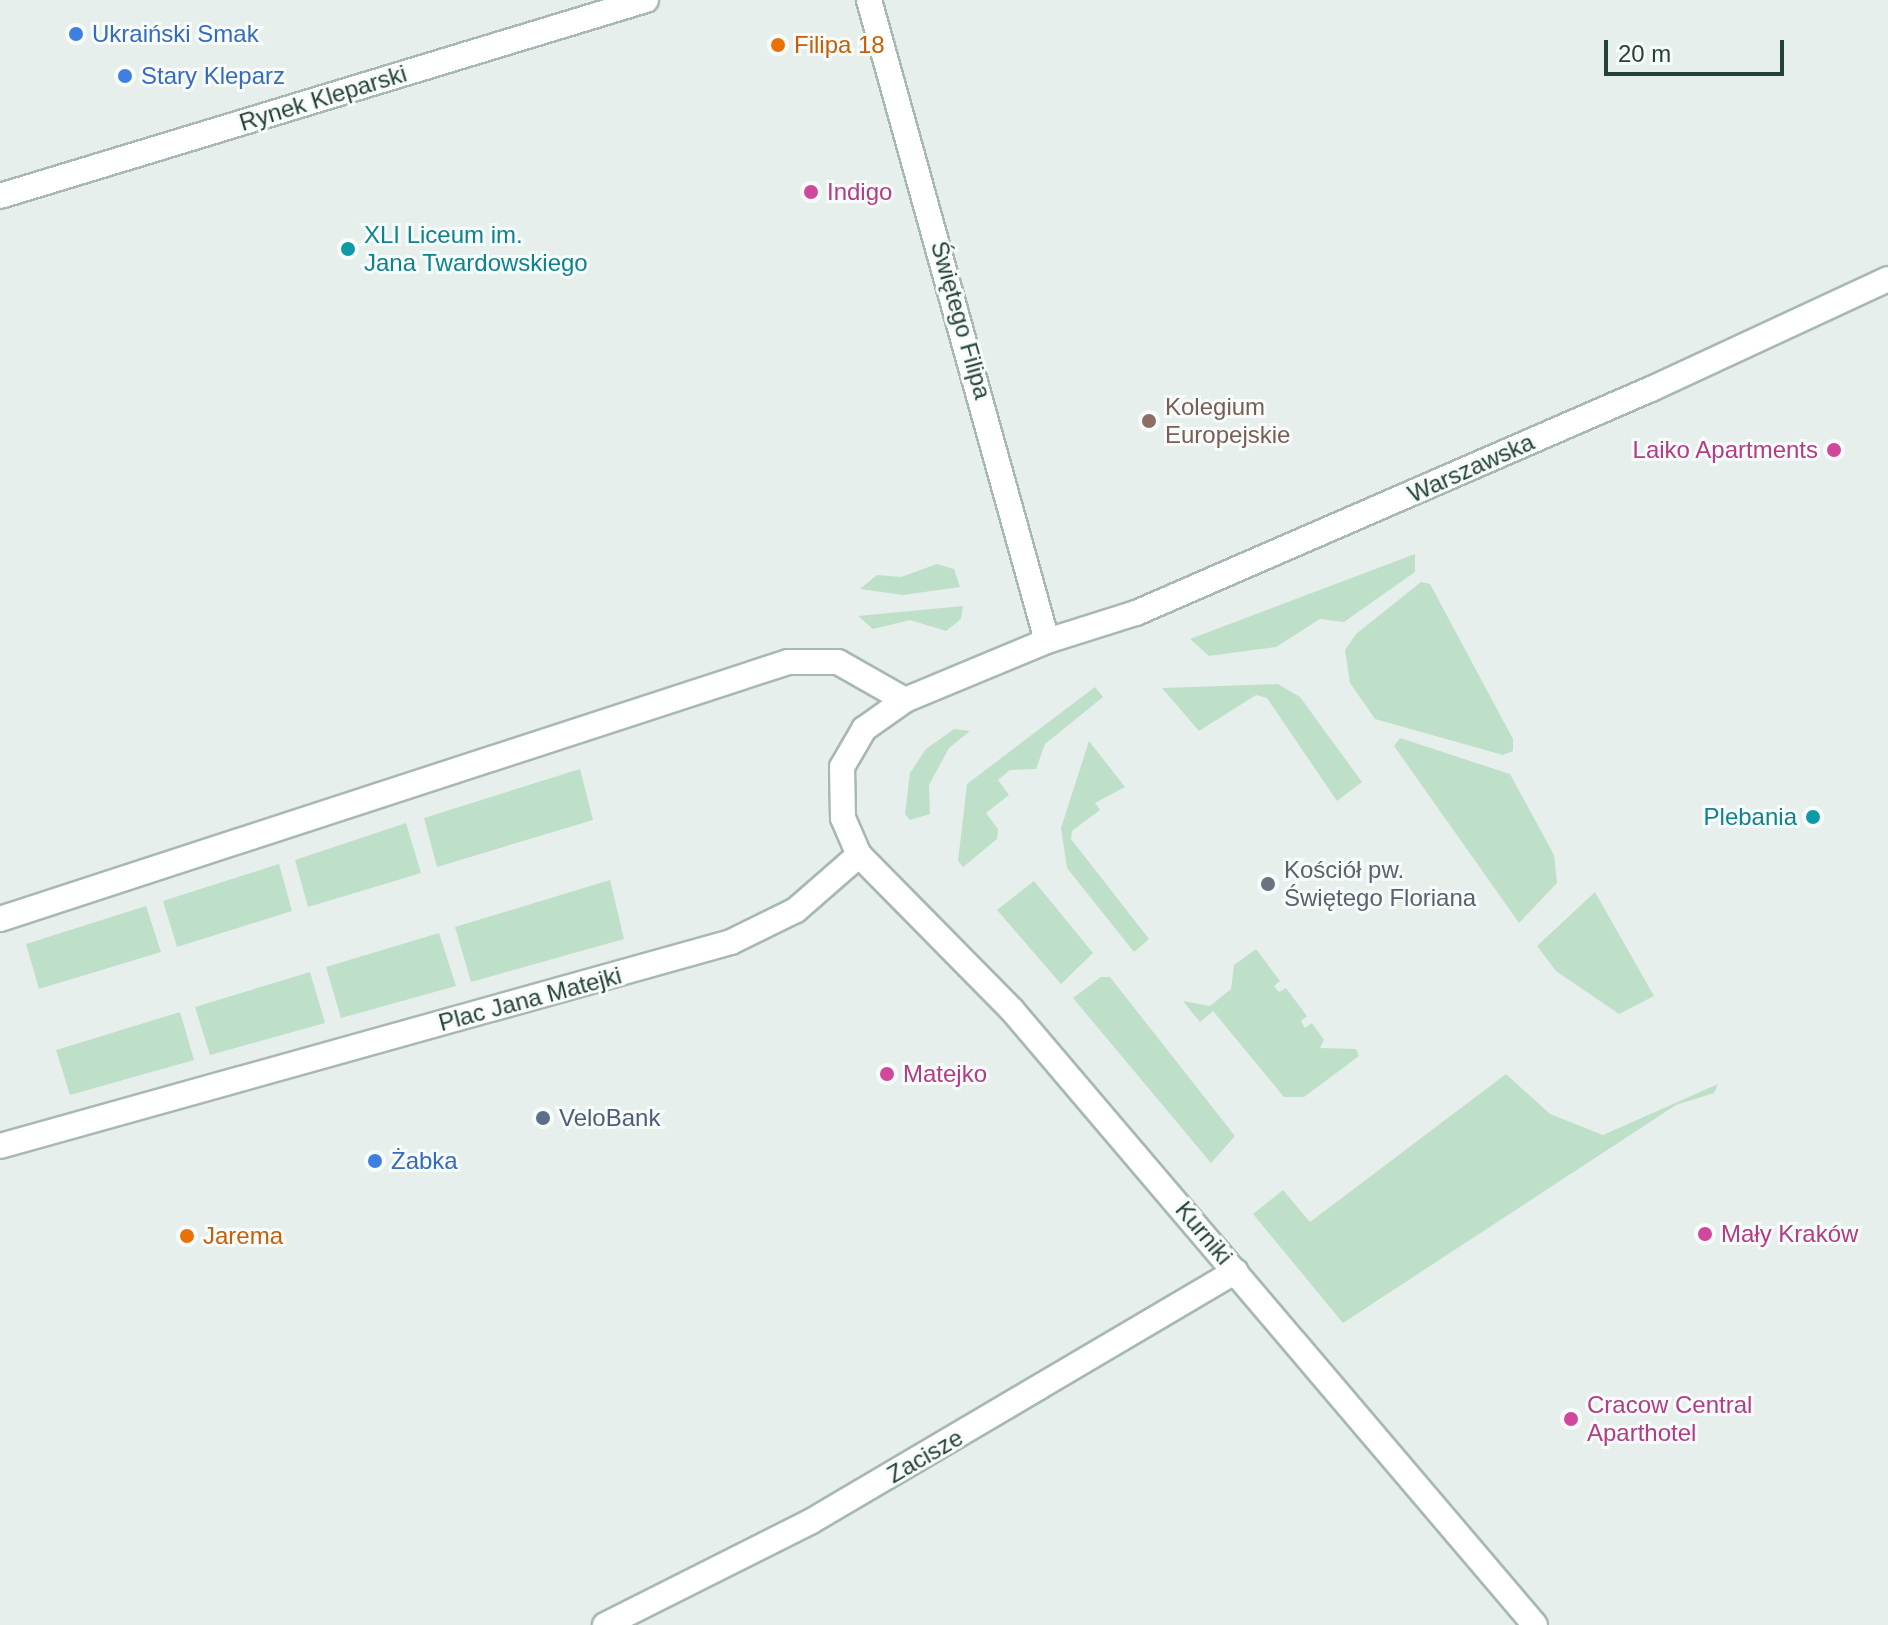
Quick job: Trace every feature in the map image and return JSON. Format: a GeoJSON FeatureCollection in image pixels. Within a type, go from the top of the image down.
{"type":"FeatureCollection","features":[{"type":"Feature","properties":{"kind":"street","name":"Rynek Kleparski"},"geometry":{"type":"LineString","coordinates":[[0,196],[646,0]]}},
{"type":"Feature","properties":{"kind":"street","name":"Świętego Filipa"},"geometry":{"type":"LineString","coordinates":[[869,0],[1047,641]]}},
{"type":"Feature","properties":{"kind":"street","name":"Warszawska"},"geometry":{"type":"LineString","coordinates":[[1047,641],[1150,607],[1888,279]]}},
{"type":"Feature","properties":{"kind":"street"},"geometry":{"type":"LineString","coordinates":[[859,855],[843,818],[842,767],[864,729],[905,700],[1047,641]]}},
{"type":"Feature","properties":{"kind":"street"},"geometry":{"type":"LineString","coordinates":[[0,919],[788,662],[838,662],[905,700]]}},
{"type":"Feature","properties":{"kind":"street","name":"Plac Jana Matejki"},"geometry":{"type":"LineString","coordinates":[[0,1146],[731,942],[796,910],[859,855]]}},
{"type":"Feature","properties":{"kind":"street","name":"Kurniki"},"geometry":{"type":"LineString","coordinates":[[859,855],[1012,1010],[1535,1625]]}},
{"type":"Feature","properties":{"kind":"street","name":"Zacisze"},"geometry":{"type":"LineString","coordinates":[[605,1625],[810,1522],[1236,1271]]}},
{"type":"Feature","properties":{"kind":"green space"},"geometry":{"type":"Polygon","coordinates":[[[1415,554],[1415,572],[1344,622],[1320,619],[1276,647],[1209,656],[1190,639],[1415,554]]]}},
{"type":"Feature","properties":{"kind":"green space"},"geometry":{"type":"Polygon","coordinates":[[[937,564],[954,569],[960,587],[903,595],[860,589],[877,575],[901,577],[937,564]]]}},
{"type":"Feature","properties":{"kind":"green space"},"geometry":{"type":"Polygon","coordinates":[[[1421,582],[1430,584],[1513,739],[1513,751],[1503,755],[1375,719],[1350,683],[1345,650],[1356,634],[1421,582]]]}},
{"type":"Feature","properties":{"kind":"green space"},"geometry":{"type":"Polygon","coordinates":[[[963,606],[961,619],[946,631],[910,620],[873,629],[858,616],[963,606]]]}},
{"type":"Feature","properties":{"kind":"green space"},"geometry":{"type":"Polygon","coordinates":[[[1278,684],[1300,697],[1362,782],[1337,801],[1267,698],[1256,695],[1199,731],[1162,688],[1278,684]]]}},
{"type":"Feature","properties":{"kind":"green space"},"geometry":{"type":"Polygon","coordinates":[[[1095,687],[1103,697],[1045,744],[1036,769],[1010,770],[998,780],[1009,795],[986,813],[998,829],[997,839],[963,867],[958,861],[967,784],[1095,687]]]}},
{"type":"Feature","properties":{"kind":"green space"},"geometry":{"type":"Polygon","coordinates":[[[954,729],[970,731],[949,748],[929,785],[930,814],[910,820],[905,814],[910,773],[926,749],[954,729]]]}},
{"type":"Feature","properties":{"kind":"green space"},"geometry":{"type":"Polygon","coordinates":[[[1400,738],[1510,774],[1554,855],[1557,883],[1519,923],[1394,746],[1400,738]]]}},
{"type":"Feature","properties":{"kind":"green space"},"geometry":{"type":"Polygon","coordinates":[[[1089,741],[1125,787],[1095,803],[1100,810],[1072,831],[1071,839],[1149,939],[1134,952],[1067,868],[1061,828],[1089,741]]]}},
{"type":"Feature","properties":{"kind":"green space"},"geometry":{"type":"Polygon","coordinates":[[[580,769],[593,820],[437,867],[424,818],[580,769]]]}},
{"type":"Feature","properties":{"kind":"green space"},"geometry":{"type":"Polygon","coordinates":[[[406,823],[421,873],[308,907],[295,860],[406,823]]]}},
{"type":"Feature","properties":{"kind":"green space"},"geometry":{"type":"Polygon","coordinates":[[[279,864],[292,911],[177,947],[163,901],[279,864]]]}},
{"type":"Feature","properties":{"kind":"green space"},"geometry":{"type":"Polygon","coordinates":[[[610,880],[624,939],[471,982],[455,927],[610,880]]]}},
{"type":"Feature","properties":{"kind":"green space"},"geometry":{"type":"Polygon","coordinates":[[[1034,881],[1093,953],[1061,984],[997,910],[1034,881]]]}},
{"type":"Feature","properties":{"kind":"green space"},"geometry":{"type":"Polygon","coordinates":[[[1595,892],[1654,996],[1619,1014],[1556,971],[1537,946],[1595,892]]]}},
{"type":"Feature","properties":{"kind":"green space"},"geometry":{"type":"Polygon","coordinates":[[[146,906],[161,952],[39,989],[26,944],[146,906]]]}},
{"type":"Feature","properties":{"kind":"green space"},"geometry":{"type":"Polygon","coordinates":[[[439,933],[456,986],[341,1018],[326,967],[439,933]]]}},
{"type":"Feature","properties":{"kind":"green space"},"geometry":{"type":"Polygon","coordinates":[[[1256,949],[1280,981],[1274,986],[1279,992],[1286,988],[1307,1016],[1301,1021],[1305,1028],[1312,1023],[1324,1040],[1320,1048],[1356,1049],[1359,1056],[1304,1097],[1284,1097],[1213,1011],[1200,1022],[1183,1001],[1210,1006],[1231,989],[1234,965],[1256,949]]]}},
{"type":"Feature","properties":{"kind":"green space"},"geometry":{"type":"Polygon","coordinates":[[[310,972],[325,1023],[210,1055],[195,1007],[310,972]]]}},
{"type":"Feature","properties":{"kind":"green space"},"geometry":{"type":"Polygon","coordinates":[[[1101,977],[1110,977],[1235,1136],[1211,1163],[1073,998],[1101,977]]]}},
{"type":"Feature","properties":{"kind":"green space"},"geometry":{"type":"Polygon","coordinates":[[[180,1012],[194,1060],[70,1095],[56,1050],[180,1012]]]}},
{"type":"Feature","properties":{"kind":"green space"},"geometry":{"type":"Polygon","coordinates":[[[1506,1074],[1550,1114],[1603,1135],[1718,1084],[1714,1093],[1676,1105],[1343,1323],[1253,1214],[1283,1190],[1310,1222],[1506,1074]]]}},
{"type":"Feature","properties":{"kind":"place","name":"Ukraiński Smak"},"geometry":{"type":"Point","coordinates":[76,34]}},
{"type":"Feature","properties":{"kind":"place","name":"Filipa 18"},"geometry":{"type":"Point","coordinates":[778,45]}},
{"type":"Feature","properties":{"kind":"place","name":"Stary Kleparz"},"geometry":{"type":"Point","coordinates":[125,76]}},
{"type":"Feature","properties":{"kind":"place","name":"Indigo"},"geometry":{"type":"Point","coordinates":[811,192]}},
{"type":"Feature","properties":{"kind":"place","name":"XLI Liceum im. Jana Twardowskiego"},"geometry":{"type":"Point","coordinates":[348,249]}},
{"type":"Feature","properties":{"kind":"place","name":"Kolegium Europejskie"},"geometry":{"type":"Point","coordinates":[1149,421]}},
{"type":"Feature","properties":{"kind":"place","name":"Laiko Apartments"},"geometry":{"type":"Point","coordinates":[1834,450]}},
{"type":"Feature","properties":{"kind":"place","name":"Plebania"},"geometry":{"type":"Point","coordinates":[1813,817]}},
{"type":"Feature","properties":{"kind":"place","name":"Kościół pw. Świętego Floriana"},"geometry":{"type":"Point","coordinates":[1268,884]}},
{"type":"Feature","properties":{"kind":"place","name":"Matejko"},"geometry":{"type":"Point","coordinates":[887,1074]}},
{"type":"Feature","properties":{"kind":"place","name":"VeloBank"},"geometry":{"type":"Point","coordinates":[543,1118]}},
{"type":"Feature","properties":{"kind":"place","name":"Żabka"},"geometry":{"type":"Point","coordinates":[375,1161]}},
{"type":"Feature","properties":{"kind":"place","name":"Mały Kraków"},"geometry":{"type":"Point","coordinates":[1705,1234]}},
{"type":"Feature","properties":{"kind":"place","name":"Jarema"},"geometry":{"type":"Point","coordinates":[187,1236]}},
{"type":"Feature","properties":{"kind":"place","name":"Cracow Central Aparthotel"},"geometry":{"type":"Point","coordinates":[1571,1419]}}]}
